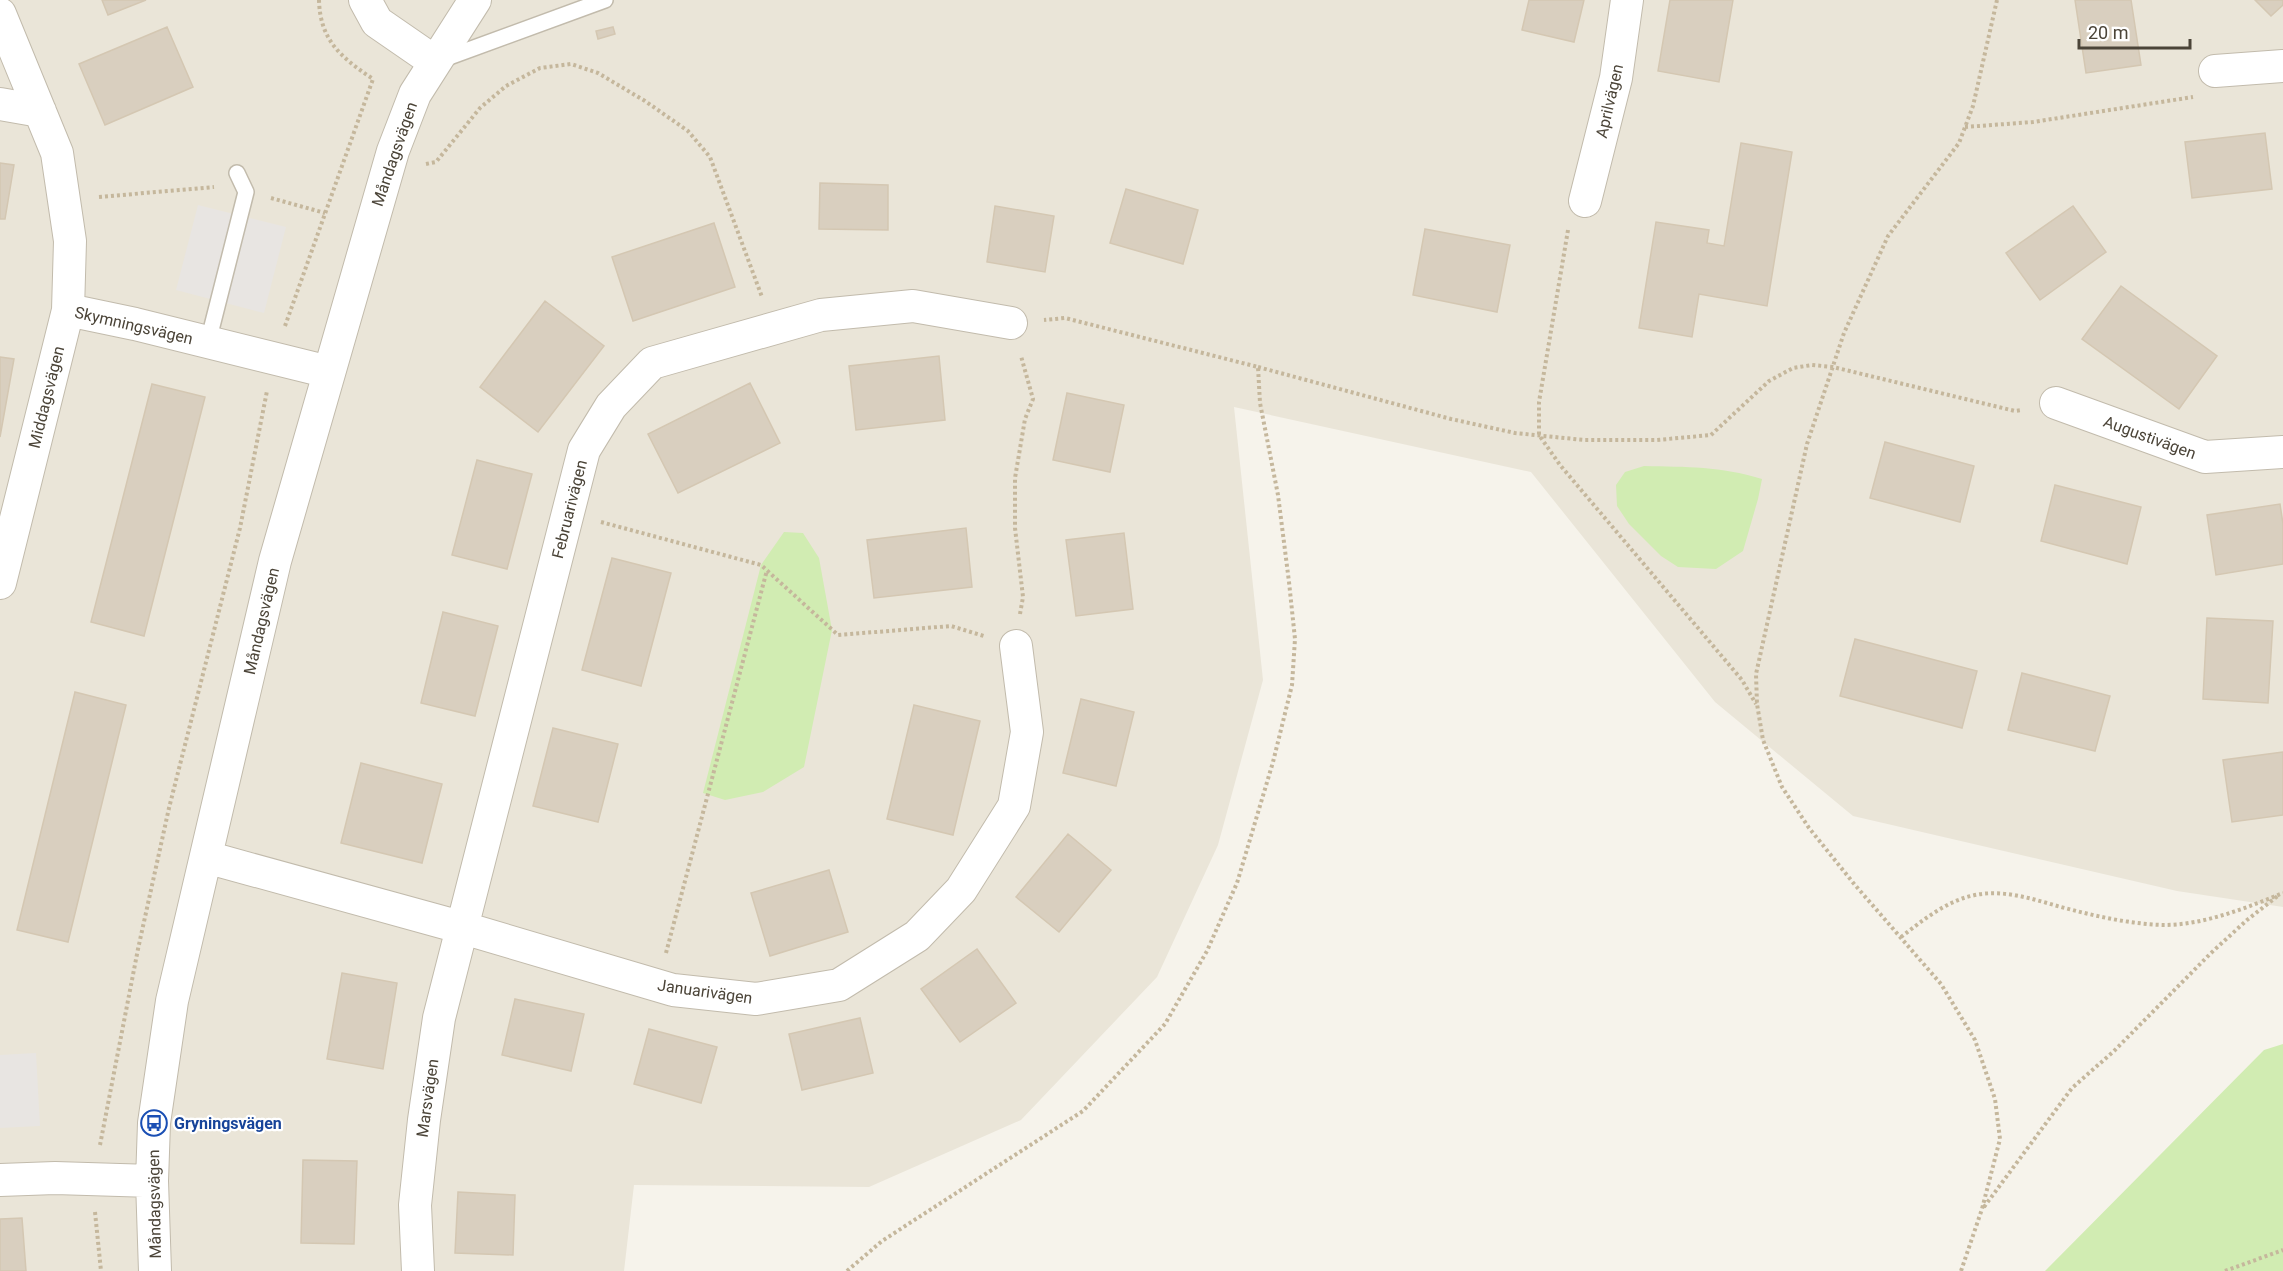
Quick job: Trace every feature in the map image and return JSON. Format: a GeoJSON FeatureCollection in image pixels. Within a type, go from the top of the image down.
{"type":"FeatureCollection","features":[{"type":"Feature","properties":{"kind":"street"},"geometry":{"type":"LineString","coordinates":[[365,0],[378,22],[435,62]]}},
{"type":"Feature","properties":{"kind":"street","name":"Måndagsvägen"},"geometry":{"type":"LineString","coordinates":[[155,1271],[152,1181],[154,1123],[172,1001],[275,561],[393,151],[415,94],[475,0]]}},
{"type":"Feature","properties":{"kind":"street","name":"Aprilvägen"},"geometry":{"type":"LineString","coordinates":[[1585,201],[1616,78],[1627,0]]}},
{"type":"Feature","properties":{"kind":"street","name":"Skymningsvägen"},"geometry":{"type":"LineString","coordinates":[[0,14],[57,153],[70,241],[68,310],[135,324],[329,372]]}},
{"type":"Feature","properties":{"kind":"street"},"geometry":{"type":"LineString","coordinates":[[2215,71],[2283,66]]}},
{"type":"Feature","properties":{"kind":"street"},"geometry":{"type":"LineString","coordinates":[[0,104],[40,111]]}},
{"type":"Feature","properties":{"kind":"street","name":"Februarivägen"},"geometry":{"type":"LineString","coordinates":[[460,927],[584,450],[611,406],[652,363],[821,315],[914,306],[1011,323]]}},
{"type":"Feature","properties":{"kind":"street","name":"Middagsvägen"},"geometry":{"type":"LineString","coordinates":[[0,583],[12,482],[68,310]]}},
{"type":"Feature","properties":{"kind":"street","name":"Augustivägen"},"geometry":{"type":"LineString","coordinates":[[2056,403],[2205,457],[2283,452]]}},
{"type":"Feature","properties":{"kind":"street","name":"Januarivägen"},"geometry":{"type":"LineString","coordinates":[[206,857],[460,927],[673,990],[756,999],[839,985],[917,936],[961,891],[1014,806],[1027,732],[1016,646]]}},
{"type":"Feature","properties":{"kind":"street","name":"Marsvägen"},"geometry":{"type":"LineString","coordinates":[[418,1271],[415,1204],[423,1120],[439,1018],[460,927]]}},
{"type":"Feature","properties":{"kind":"street"},"geometry":{"type":"LineString","coordinates":[[0,1180],[55,1178],[152,1181]]}},
{"type":"Feature","properties":{"kind":"lane"},"geometry":{"type":"LineString","coordinates":[[435,62],[605,0]]}},
{"type":"Feature","properties":{"kind":"lane"},"geometry":{"type":"LineString","coordinates":[[208,342],[246,192],[237,173]]}},
{"type":"Feature","properties":{"kind":"path"},"geometry":{"type":"LineString","coordinates":[[101,1271],[94,1179],[138,949],[169,808],[240,528],[269,381],[373,79],[346,62],[331,44],[319,0]]}},
{"type":"Feature","properties":{"kind":"path"},"geometry":{"type":"LineString","coordinates":[[1961,1271],[1982,1209],[2000,1139],[1995,1099],[1975,1040],[1941,984],[1855,885],[1816,836],[1782,787],[1763,740],[1757,704],[1756,674],[1807,444],[1844,333],[1888,236],[1959,143],[1973,106],[1997,0]]}},
{"type":"Feature","properties":{"kind":"path"},"geometry":{"type":"LineString","coordinates":[[353,135],[424,164],[436,162],[480,108],[506,86],[540,68],[571,64],[598,73],[688,130],[710,157],[774,328]]}},
{"type":"Feature","properties":{"kind":"path"},"geometry":{"type":"LineString","coordinates":[[1965,127],[2033,122],[2191,99],[2215,71]]}},
{"type":"Feature","properties":{"kind":"path"},"geometry":{"type":"LineString","coordinates":[[64,200],[219,186],[326,213]]}},
{"type":"Feature","properties":{"kind":"path"},"geometry":{"type":"LineString","coordinates":[[1585,201],[1566,234],[1539,402],[1539,435],[1560,465],[1742,680],[1757,704]]}},
{"type":"Feature","properties":{"kind":"path"},"geometry":{"type":"LineString","coordinates":[[568,513],[761,565],[838,635],[951,626],[1016,646],[1023,597],[1015,528],[1015,478],[1025,419],[1033,399],[1011,323],[1065,318],[1451,419],[1515,433],[1594,440],[1657,440],[1711,435],[1769,381],[1793,368],[1812,365],[1833,367],[2014,411],[2056,403]]}},
{"type":"Feature","properties":{"kind":"path"},"geometry":{"type":"LineString","coordinates":[[847,1271],[882,1241],[1083,1111],[1165,1024],[1207,951],[1237,883],[1273,762],[1292,685],[1294,639],[1289,582],[1278,495],[1260,403],[1258,367]]}},
{"type":"Feature","properties":{"kind":"path"},"geometry":{"type":"LineString","coordinates":[[657,985],[767,570]]}},
{"type":"Feature","properties":{"kind":"path"},"geometry":{"type":"LineString","coordinates":[[1901,937],[1948,904],[1972,895],[1999,893],[2028,897],[2125,922],[2166,925],[2208,919],[2281,894]]}},
{"type":"Feature","properties":{"kind":"path"},"geometry":{"type":"LineString","coordinates":[[1982,1209],[2072,1088],[2114,1051],[2211,953],[2247,920],[2281,894]]}},
{"type":"Feature","properties":{"kind":"path"},"geometry":{"type":"LineString","coordinates":[[2225,1271],[2283,1250]]}},
{"type":"Feature","properties":{"kind":"shaded area"},"geometry":{"type":"Polygon","coordinates":[[[0,0],[2283,0],[2283,907],[2177,891],[1853,816],[1715,702],[1531,472],[1234,407],[1263,680],[1218,845],[1157,977],[1021,1120],[869,1187],[634,1185],[624,1271],[0,1271],[0,0]]]}},
{"type":"Feature","properties":{"kind":"shaded area"},"geometry":{"type":"Polygon","coordinates":[[[198,205],[286,227],[264,313],[176,290],[198,205]]]}},
{"type":"Feature","properties":{"kind":"shaded area"},"geometry":{"type":"Polygon","coordinates":[[[36,1053],[40,1126],[0,1128],[0,1055],[36,1053]]]}},
{"type":"Feature","properties":{"kind":"green space"},"geometry":{"type":"Polygon","coordinates":[[[1644,466],[1718,469],[1762,479],[1743,551],[1716,569],[1678,567],[1661,556],[1629,524],[1617,506],[1616,485],[1625,472],[1644,466]]]}},
{"type":"Feature","properties":{"kind":"green space"},"geometry":{"type":"Polygon","coordinates":[[[784,532],[803,533],[819,558],[832,630],[804,767],[763,792],[725,800],[703,793],[761,565],[784,532]]]}},
{"type":"Feature","properties":{"kind":"green space"},"geometry":{"type":"Polygon","coordinates":[[[2283,1044],[2283,1271],[2045,1271],[2264,1050],[2283,1044]]]}},
{"type":"Feature","properties":{"kind":"building"},"geometry":{"type":"Polygon","coordinates":[[[102,0],[146,0],[108,15],[102,0]]]}},
{"type":"Feature","properties":{"kind":"building"},"geometry":{"type":"Polygon","coordinates":[[[1529,0],[1584,0],[1574,42],[1522,30],[1529,0]]]}},
{"type":"Feature","properties":{"kind":"building"},"geometry":{"type":"Polygon","coordinates":[[[1670,0],[1733,0],[1719,82],[1658,71],[1670,0]]]}},
{"type":"Feature","properties":{"kind":"building"},"geometry":{"type":"Polygon","coordinates":[[[2075,0],[2131,0],[2141,65],[2086,73],[2075,0]]]}},
{"type":"Feature","properties":{"kind":"building"},"geometry":{"type":"Polygon","coordinates":[[[2255,0],[2283,0],[2283,5],[2271,16],[2255,0]]]}},
{"type":"Feature","properties":{"kind":"building"},"geometry":{"type":"Polygon","coordinates":[[[167,27],[193,87],[105,125],[79,64],[167,27]]]}},
{"type":"Feature","properties":{"kind":"building"},"geometry":{"type":"Polygon","coordinates":[[[613,27],[615,34],[598,39],[596,31],[613,27]]]}},
{"type":"Feature","properties":{"kind":"building"},"geometry":{"type":"Polygon","coordinates":[[[2265,133],[2272,189],[2192,198],[2185,142],[2265,133]]]}},
{"type":"Feature","properties":{"kind":"building"},"geometry":{"type":"Polygon","coordinates":[[[1741,143],[1792,152],[1767,306],[1699,294],[1692,337],[1639,328],[1656,222],[1709,230],[1707,243],[1724,246],[1741,143]]]}},
{"type":"Feature","properties":{"kind":"building"},"geometry":{"type":"Polygon","coordinates":[[[0,163],[14,165],[5,219],[0,219],[0,163]]]}},
{"type":"Feature","properties":{"kind":"building"},"geometry":{"type":"Polygon","coordinates":[[[820,183],[888,185],[888,230],[819,229],[820,183]]]}},
{"type":"Feature","properties":{"kind":"building"},"geometry":{"type":"Polygon","coordinates":[[[1126,189],[1198,210],[1183,264],[1110,243],[1126,189]]]}},
{"type":"Feature","properties":{"kind":"building"},"geometry":{"type":"Polygon","coordinates":[[[995,206],[1054,216],[1045,272],[987,262],[995,206]]]}},
{"type":"Feature","properties":{"kind":"building"},"geometry":{"type":"Polygon","coordinates":[[[2073,206],[2106,252],[2040,300],[2006,253],[2073,206]]]}},
{"type":"Feature","properties":{"kind":"building"},"geometry":{"type":"Polygon","coordinates":[[[714,223],[735,287],[633,321],[612,257],[714,223]]]}},
{"type":"Feature","properties":{"kind":"building"},"geometry":{"type":"Polygon","coordinates":[[[1425,229],[1510,245],[1497,312],[1413,295],[1425,229]]]}},
{"type":"Feature","properties":{"kind":"building"},"geometry":{"type":"Polygon","coordinates":[[[2121,286],[2217,356],[2179,409],[2082,339],[2121,286]]]}},
{"type":"Feature","properties":{"kind":"building"},"geometry":{"type":"Polygon","coordinates":[[[545,301],[604,346],[538,432],[480,387],[545,301]]]}},
{"type":"Feature","properties":{"kind":"building"},"geometry":{"type":"Polygon","coordinates":[[[939,356],[945,420],[856,430],[849,366],[939,356]]]}},
{"type":"Feature","properties":{"kind":"building"},"geometry":{"type":"Polygon","coordinates":[[[0,357],[14,359],[0,437],[0,357]]]}},
{"type":"Feature","properties":{"kind":"building"},"geometry":{"type":"Polygon","coordinates":[[[750,383],[780,443],[678,493],[648,434],[750,383]]]}},
{"type":"Feature","properties":{"kind":"building"},"geometry":{"type":"Polygon","coordinates":[[[152,384],[205,397],[144,636],[91,622],[152,384]]]}},
{"type":"Feature","properties":{"kind":"building"},"geometry":{"type":"Polygon","coordinates":[[[1067,393],[1124,405],[1110,472],[1053,460],[1067,393]]]}},
{"type":"Feature","properties":{"kind":"building"},"geometry":{"type":"Polygon","coordinates":[[[1885,442],[1974,466],[1960,522],[1870,498],[1885,442]]]}},
{"type":"Feature","properties":{"kind":"building"},"geometry":{"type":"Polygon","coordinates":[[[477,460],[532,474],[507,569],[452,555],[477,460]]]}},
{"type":"Feature","properties":{"kind":"building"},"geometry":{"type":"Polygon","coordinates":[[[2055,485],[2141,507],[2127,564],[2041,541],[2055,485]]]}},
{"type":"Feature","properties":{"kind":"building"},"geometry":{"type":"Polygon","coordinates":[[[2280,504],[2283,524],[2283,564],[2216,575],[2207,515],[2280,504]]]}},
{"type":"Feature","properties":{"kind":"building"},"geometry":{"type":"Polygon","coordinates":[[[966,528],[972,587],[874,598],[867,540],[966,528]]]}},
{"type":"Feature","properties":{"kind":"building"},"geometry":{"type":"Polygon","coordinates":[[[1124,533],[1133,609],[1076,616],[1066,540],[1124,533]]]}},
{"type":"Feature","properties":{"kind":"building"},"geometry":{"type":"Polygon","coordinates":[[[612,558],[671,573],[641,686],[582,670],[612,558]]]}},
{"type":"Feature","properties":{"kind":"building"},"geometry":{"type":"Polygon","coordinates":[[[443,612],[498,626],[475,716],[421,703],[443,612]]]}},
{"type":"Feature","properties":{"kind":"building"},"geometry":{"type":"Polygon","coordinates":[[[2207,618],[2273,621],[2268,703],[2203,699],[2207,618]]]}},
{"type":"Feature","properties":{"kind":"building"},"geometry":{"type":"Polygon","coordinates":[[[1855,639],[1977,671],[1962,728],[1840,696],[1855,639]]]}},
{"type":"Feature","properties":{"kind":"building"},"geometry":{"type":"Polygon","coordinates":[[[2022,673],[2110,696],[2095,751],[2008,730],[2022,673]]]}},
{"type":"Feature","properties":{"kind":"building"},"geometry":{"type":"Polygon","coordinates":[[[75,692],[126,705],[68,942],[17,930],[75,692]]]}},
{"type":"Feature","properties":{"kind":"building"},"geometry":{"type":"Polygon","coordinates":[[[1081,699],[1134,712],[1116,786],[1063,773],[1081,699]]]}},
{"type":"Feature","properties":{"kind":"building"},"geometry":{"type":"Polygon","coordinates":[[[914,705],[980,721],[953,835],[887,819],[914,705]]]}},
{"type":"Feature","properties":{"kind":"building"},"geometry":{"type":"Polygon","coordinates":[[[553,728],[618,744],[598,822],[533,806],[553,728]]]}},
{"type":"Feature","properties":{"kind":"building"},"geometry":{"type":"Polygon","coordinates":[[[2283,752],[2283,815],[2232,822],[2223,760],[2283,752]]]}},
{"type":"Feature","properties":{"kind":"building"},"geometry":{"type":"Polygon","coordinates":[[[361,763],[442,784],[422,863],[341,843],[361,763]]]}},
{"type":"Feature","properties":{"kind":"building"},"geometry":{"type":"Polygon","coordinates":[[[1068,834],[1111,870],[1059,932],[1016,897],[1068,834]]]}},
{"type":"Feature","properties":{"kind":"building"},"geometry":{"type":"Polygon","coordinates":[[[829,870],[848,932],[770,956],[751,893],[829,870]]]}},
{"type":"Feature","properties":{"kind":"building"},"geometry":{"type":"Polygon","coordinates":[[[977,949],[1016,1003],[960,1042],[921,989],[977,949]]]}},
{"type":"Feature","properties":{"kind":"building"},"geometry":{"type":"Polygon","coordinates":[[[342,973],[397,983],[383,1069],[327,1059],[342,973]]]}},
{"type":"Feature","properties":{"kind":"building"},"geometry":{"type":"Polygon","coordinates":[[[515,999],[584,1014],[571,1071],[502,1055],[515,999]]]}},
{"type":"Feature","properties":{"kind":"building"},"geometry":{"type":"Polygon","coordinates":[[[860,1018],[873,1073],[802,1090],[789,1034],[860,1018]]]}},
{"type":"Feature","properties":{"kind":"building"},"geometry":{"type":"Polygon","coordinates":[[[649,1029],[717,1047],[701,1103],[634,1084],[649,1029]]]}},
{"type":"Feature","properties":{"kind":"building"},"geometry":{"type":"Polygon","coordinates":[[[303,1160],[357,1161],[354,1244],[301,1243],[303,1160]]]}},
{"type":"Feature","properties":{"kind":"building"},"geometry":{"type":"Polygon","coordinates":[[[458,1192],[515,1195],[513,1255],[455,1253],[458,1192]]]}},
{"type":"Feature","properties":{"kind":"building"},"geometry":{"type":"Polygon","coordinates":[[[22,1218],[26,1271],[0,1271],[0,1219],[22,1218]]]}},
{"type":"Feature","properties":{"kind":"place","name":"Gryningsvägen"},"geometry":{"type":"Point","coordinates":[154,1123]}}]}
